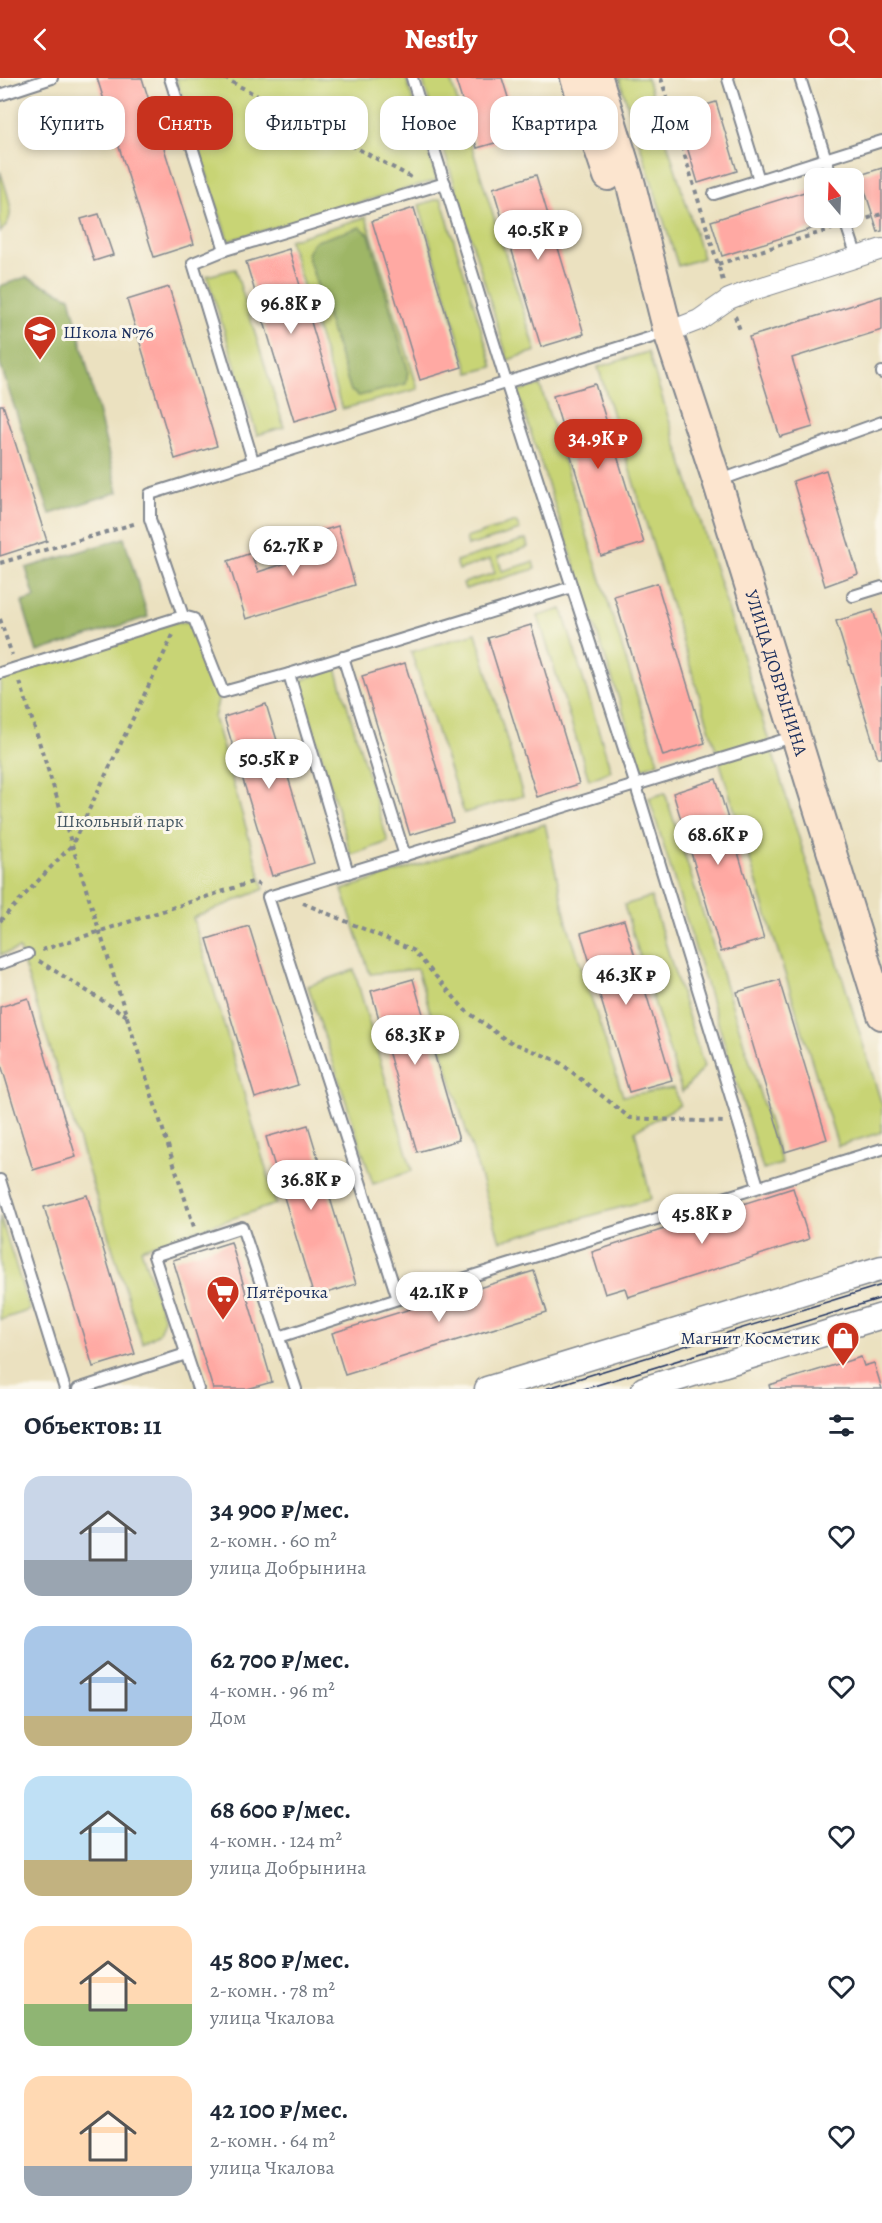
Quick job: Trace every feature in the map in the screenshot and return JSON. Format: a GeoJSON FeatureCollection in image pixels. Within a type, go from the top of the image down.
{"type":"FeatureCollection","features":[{"type":"Feature","properties":{"kind":"main road","name":"УЛИЦА ДОБРЫНИНА"},"geometry":{"type":"LineString","coordinates":[[575,78],[622,189],[717,481],[882,1015]]}},
{"type":"Feature","properties":{"kind":"main road","name":"УЛИЦА ДОБРЫНИНА"},"geometry":{"type":"LineString","coordinates":[[598,78],[622,189]]}},
{"type":"Feature","properties":{"kind":"street"},"geometry":{"type":"LineString","coordinates":[[668,332],[690,324],[729,299],[747,292],[882,249]]}},
{"type":"Feature","properties":{"kind":"street"},"geometry":{"type":"LineString","coordinates":[[487,1389],[882,1268]]}},
{"type":"Feature","properties":{"kind":"street"},"geometry":{"type":"LineString","coordinates":[[644,1389],[881,1321]]}},
{"type":"Feature","properties":{"kind":"lane"},"geometry":{"type":"LineString","coordinates":[[0,95],[52,78]]}},
{"type":"Feature","properties":{"kind":"lane"},"geometry":{"type":"LineString","coordinates":[[170,78],[225,250]]}},
{"type":"Feature","properties":{"kind":"lane"},"geometry":{"type":"LineString","coordinates":[[412,78],[506,382],[636,786],[758,1186]]}},
{"type":"Feature","properties":{"kind":"lane"},"geometry":{"type":"LineString","coordinates":[[728,78],[759,180]]}},
{"type":"Feature","properties":{"kind":"lane"},"geometry":{"type":"LineString","coordinates":[[800,78],[828,168]]}},
{"type":"Feature","properties":{"kind":"lane"},"geometry":{"type":"LineString","coordinates":[[714,194],[882,141]]}},
{"type":"Feature","properties":{"kind":"lane"},"geometry":{"type":"LineString","coordinates":[[253,461],[193,263],[225,250],[445,183]]}},
{"type":"Feature","properties":{"kind":"lane"},"geometry":{"type":"LineString","coordinates":[[847,228],[857,257]]}},
{"type":"Feature","properties":{"kind":"lane"},"geometry":{"type":"LineString","coordinates":[[183,616],[150,519],[150,494],[668,332]]}},
{"type":"Feature","properties":{"kind":"lane"},"geometry":{"type":"LineString","coordinates":[[717,481],[882,423]]}},
{"type":"Feature","properties":{"kind":"lane"},"geometry":{"type":"LineString","coordinates":[[0,672],[183,616],[194,620],[223,692],[572,587]]}},
{"type":"Feature","properties":{"kind":"lane"},"geometry":{"type":"LineString","coordinates":[[853,596],[882,587]]}},
{"type":"Feature","properties":{"kind":"lane"},"geometry":{"type":"LineString","coordinates":[[343,657],[405,856]]}},
{"type":"Feature","properties":{"kind":"lane"},"geometry":{"type":"LineString","coordinates":[[289,674],[348,873]]}},
{"type":"Feature","properties":{"kind":"lane"},"geometry":{"type":"LineString","coordinates":[[398,1299],[268,897],[796,736]]}},
{"type":"Feature","properties":{"kind":"lane"},"geometry":{"type":"LineString","coordinates":[[0,964],[28,954]]}},
{"type":"Feature","properties":{"kind":"lane"},"geometry":{"type":"LineString","coordinates":[[279,1337],[882,1149]]}},
{"type":"Feature","properties":{"kind":"lane"},"geometry":{"type":"LineString","coordinates":[[0,1180],[65,1389]]}},
{"type":"Feature","properties":{"kind":"lane"},"geometry":{"type":"LineString","coordinates":[[198,1389],[154,1256],[242,1227],[296,1389]]}},
{"type":"Feature","properties":{"kind":"lane"},"geometry":{"type":"LineString","coordinates":[[78,1389],[186,1354]]}},
{"type":"Feature","properties":{"kind":"path"},"geometry":{"type":"LineString","coordinates":[[224,78],[431,188]]}},
{"type":"Feature","properties":{"kind":"path"},"geometry":{"type":"LineString","coordinates":[[661,78],[718,264],[824,228]]}},
{"type":"Feature","properties":{"kind":"path"},"geometry":{"type":"LineString","coordinates":[[864,217],[882,214]]}},
{"type":"Feature","properties":{"kind":"path"},"geometry":{"type":"LineString","coordinates":[[0,564],[150,519]]}},
{"type":"Feature","properties":{"kind":"path"},"geometry":{"type":"LineString","coordinates":[[0,921],[72,845],[183,616]]}},
{"type":"Feature","properties":{"kind":"path"},"geometry":{"type":"LineString","coordinates":[[0,619],[199,1241]]}},
{"type":"Feature","properties":{"kind":"path"},"geometry":{"type":"LineString","coordinates":[[28,954],[252,882],[413,950],[465,1010],[506,1040],[558,1061],[630,1118],[738,1122]]}},
{"type":"Feature","properties":{"kind":"path"},"geometry":{"type":"LineString","coordinates":[[28,954],[127,1016]]}},
{"type":"Feature","properties":{"kind":"green space"},"geometry":{"type":"Polygon","coordinates":[[[176,78],[406,78],[411,96],[380,96],[380,150],[428,150],[437,180],[228,241],[199,150],[233,150],[233,96],[182,96],[176,78]]]}},
{"type":"Feature","properties":{"kind":"green space"},"geometry":{"type":"Polygon","coordinates":[[[422,78],[450,78],[456,96],[427,96],[422,78]]]}},
{"type":"Feature","properties":{"kind":"green space"},"geometry":{"type":"Polygon","coordinates":[[[619,78],[647,78],[653,96],[630,96],[630,113],[619,78]]]}},
{"type":"Feature","properties":{"kind":"green space"},"geometry":{"type":"Polygon","coordinates":[[[444,150],[473,150],[536,351],[508,360],[444,150]]]}},
{"type":"Feature","properties":{"kind":"green space"},"geometry":{"type":"Polygon","coordinates":[[[642,150],[669,150],[703,258],[678,266],[642,150]]]}},
{"type":"Feature","properties":{"kind":"green space"},"geometry":{"type":"Polygon","coordinates":[[[0,171],[10,203],[10,211],[6,226],[0,232],[0,171]]]}},
{"type":"Feature","properties":{"kind":"green space"},"geometry":{"type":"Polygon","coordinates":[[[441,198],[493,367],[469,373],[419,205],[441,198]]]}},
{"type":"Feature","properties":{"kind":"green space"},"geometry":{"type":"Polygon","coordinates":[[[366,217],[418,389],[342,409],[289,240],[366,217]]]}},
{"type":"Feature","properties":{"kind":"green space"},"geometry":{"type":"Polygon","coordinates":[[[360,227],[369,234],[408,370],[406,384],[359,396],[351,391],[307,254],[313,242],[360,227]]]}},
{"type":"Feature","properties":{"kind":"green space"},"geometry":{"type":"Polygon","coordinates":[[[235,269],[284,427],[257,435],[207,276],[235,269]]]}},
{"type":"Feature","properties":{"kind":"green space"},"geometry":{"type":"Polygon","coordinates":[[[26,277],[70,297],[118,492],[50,514],[0,364],[0,286],[26,277]]]}},
{"type":"Feature","properties":{"kind":"green space"},"geometry":{"type":"Polygon","coordinates":[[[648,352],[882,1105],[882,1132],[838,1146],[598,367],[648,352]]]}},
{"type":"Feature","properties":{"kind":"green space"},"geometry":{"type":"Polygon","coordinates":[[[540,385],[658,762],[642,769],[517,391],[540,385]]]}},
{"type":"Feature","properties":{"kind":"green space"},"geometry":{"type":"Polygon","coordinates":[[[516,522],[520,530],[468,546],[466,538],[516,522]]]}},
{"type":"Feature","properties":{"kind":"green space"},"geometry":{"type":"Polygon","coordinates":[[[124,538],[148,617],[37,652],[22,602],[35,598],[26,568],[124,538]]]}},
{"type":"Feature","properties":{"kind":"green space"},"geometry":{"type":"Polygon","coordinates":[[[526,539],[528,547],[498,557],[502,571],[533,562],[535,569],[465,589],[463,583],[495,573],[490,559],[459,570],[456,561],[526,539]]]}},
{"type":"Feature","properties":{"kind":"green space"},"geometry":{"type":"Polygon","coordinates":[[[562,609],[611,771],[589,780],[538,616],[562,609]]]}},
{"type":"Feature","properties":{"kind":"green space","name":"Школьный парк"},"geometry":{"type":"Polygon","coordinates":[[[175,622],[191,622],[219,696],[214,718],[264,889],[193,918],[276,1204],[141,1249],[164,1319],[159,1333],[142,1343],[19,949],[0,955],[0,678],[175,622]]]}},
{"type":"Feature","properties":{"kind":"green space"},"geometry":{"type":"Polygon","coordinates":[[[476,633],[523,796],[464,813],[411,652],[476,633]]]}},
{"type":"Feature","properties":{"kind":"green space"},"geometry":{"type":"Polygon","coordinates":[[[336,668],[388,842],[351,855],[299,681],[336,668]]]}},
{"type":"Feature","properties":{"kind":"green space"},"geometry":{"type":"Polygon","coordinates":[[[665,793],[782,1164],[763,1169],[649,798],[665,793]]]}},
{"type":"Feature","properties":{"kind":"green space"},"geometry":{"type":"Polygon","coordinates":[[[545,824],[567,923],[623,1096],[673,1088],[680,1105],[635,1131],[651,1199],[500,1241],[417,969],[370,974],[342,890],[545,824]]]}},
{"type":"Feature","properties":{"kind":"green space"},"geometry":{"type":"Polygon","coordinates":[[[651,897],[704,1067],[682,1092],[624,905],[651,897]]]}},
{"type":"Feature","properties":{"kind":"green space"},"geometry":{"type":"Polygon","coordinates":[[[354,970],[412,1171],[373,1184],[308,986],[354,970]]]}},
{"type":"Feature","properties":{"kind":"green space"},"geometry":{"type":"Polygon","coordinates":[[[0,1216],[30,1310],[0,1320],[0,1216]]]}},
{"type":"Feature","properties":{"kind":"building"},"geometry":{"type":"Polygon","coordinates":[[[97,78],[142,78],[148,96],[137,96],[137,150],[165,150],[194,244],[154,257],[120,150],[125,150],[125,96],[103,96],[97,78]]]}},
{"type":"Feature","properties":{"kind":"building"},"geometry":{"type":"Polygon","coordinates":[[[455,78],[502,78],[508,96],[490,96],[490,144],[478,148],[478,96],[461,96],[455,78]]]}},
{"type":"Feature","properties":{"kind":"building"},"geometry":{"type":"Polygon","coordinates":[[[716,102],[737,171],[698,183],[688,150],[711,150],[711,104],[716,102]]]}},
{"type":"Feature","properties":{"kind":"building"},"geometry":{"type":"Polygon","coordinates":[[[882,168],[882,231],[878,232],[864,188],[864,174],[882,168]]]}},
{"type":"Feature","properties":{"kind":"building"},"geometry":{"type":"Polygon","coordinates":[[[536,175],[584,334],[541,347],[493,188],[536,175]]]}},
{"type":"Feature","properties":{"kind":"building"},"geometry":{"type":"Polygon","coordinates":[[[804,192],[804,228],[814,228],[722,256],[711,221],[804,192]]]}},
{"type":"Feature","properties":{"kind":"building"},"geometry":{"type":"Polygon","coordinates":[[[414,208],[462,367],[420,380],[372,221],[414,208]]]}},
{"type":"Feature","properties":{"kind":"building"},"geometry":{"type":"Polygon","coordinates":[[[99,214],[113,255],[94,261],[81,219],[99,214]]]}},
{"type":"Feature","properties":{"kind":"building"},"geometry":{"type":"Polygon","coordinates":[[[289,249],[337,408],[294,421],[246,262],[289,249]]]}},
{"type":"Feature","properties":{"kind":"building"},"geometry":{"type":"Polygon","coordinates":[[[169,287],[217,446],[175,459],[127,300],[169,287]]]}},
{"type":"Feature","properties":{"kind":"building"},"geometry":{"type":"Polygon","coordinates":[[[882,296],[882,330],[792,358],[813,427],[780,437],[749,337],[882,296]]]}},
{"type":"Feature","properties":{"kind":"building"},"geometry":{"type":"Polygon","coordinates":[[[595,384],[644,543],[601,556],[553,396],[595,384]]]}},
{"type":"Feature","properties":{"kind":"building"},"geometry":{"type":"Polygon","coordinates":[[[0,405],[3,405],[47,541],[0,556],[0,405]]]}},
{"type":"Feature","properties":{"kind":"building"},"geometry":{"type":"Polygon","coordinates":[[[826,470],[858,574],[825,586],[793,481],[826,470]]]}},
{"type":"Feature","properties":{"kind":"building"},"geometry":{"type":"Polygon","coordinates":[[[338,526],[355,585],[246,619],[228,561],[251,553],[258,572],[321,552],[315,533],[338,526]]]}},
{"type":"Feature","properties":{"kind":"building"},"geometry":{"type":"Polygon","coordinates":[[[657,583],[705,743],[663,756],[614,596],[657,583]]]}},
{"type":"Feature","properties":{"kind":"building"},"geometry":{"type":"Polygon","coordinates":[[[873,610],[882,640],[882,758],[878,758],[836,621],[873,610]]]}},
{"type":"Feature","properties":{"kind":"building"},"geometry":{"type":"Polygon","coordinates":[[[531,625],[579,784],[537,797],[488,638],[531,625]]]}},
{"type":"Feature","properties":{"kind":"building"},"geometry":{"type":"Polygon","coordinates":[[[405,663],[453,822],[410,835],[362,676],[405,663]]]}},
{"type":"Feature","properties":{"kind":"building"},"geometry":{"type":"Polygon","coordinates":[[[266,704],[314,863],[272,876],[224,717],[266,704]]]}},
{"type":"Feature","properties":{"kind":"building"},"geometry":{"type":"Polygon","coordinates":[[[716,779],[764,939],[721,952],[673,793],[716,779]]]}},
{"type":"Feature","properties":{"kind":"building"},"geometry":{"type":"Polygon","coordinates":[[[624,920],[672,1080],[629,1092],[581,933],[624,920]]]}},
{"type":"Feature","properties":{"kind":"building"},"geometry":{"type":"Polygon","coordinates":[[[249,926],[298,1085],[255,1098],[207,939],[249,926]]]}},
{"type":"Feature","properties":{"kind":"building"},"geometry":{"type":"Polygon","coordinates":[[[413,979],[459,1140],[417,1152],[371,991],[413,979]]]}},
{"type":"Feature","properties":{"kind":"building"},"geometry":{"type":"Polygon","coordinates":[[[779,980],[827,1139],[785,1152],[737,992],[779,980]]]}},
{"type":"Feature","properties":{"kind":"building"},"geometry":{"type":"Polygon","coordinates":[[[28,998],[76,1157],[33,1170],[0,1061],[0,1007],[28,998]]]}},
{"type":"Feature","properties":{"kind":"building"},"geometry":{"type":"Polygon","coordinates":[[[308,1125],[356,1284],[314,1297],[266,1137],[308,1125]]]}},
{"type":"Feature","properties":{"kind":"building"},"geometry":{"type":"Polygon","coordinates":[[[793,1188],[809,1239],[628,1297],[625,1288],[605,1294],[592,1252],[793,1188]]]}},
{"type":"Feature","properties":{"kind":"building"},"geometry":{"type":"Polygon","coordinates":[[[87,1195],[135,1354],[93,1367],[44,1207],[87,1195]]]}},
{"type":"Feature","properties":{"kind":"building","name":"Пятёрочка"},"geometry":{"type":"Polygon","coordinates":[[[231,1242],[272,1382],[247,1389],[213,1389],[173,1260],[231,1242]]]}},
{"type":"Feature","properties":{"kind":"building"},"geometry":{"type":"Polygon","coordinates":[[[534,1271],[547,1312],[345,1375],[332,1333],[534,1271]]]}},
{"type":"Feature","properties":{"kind":"building"},"geometry":{"type":"Polygon","coordinates":[[[861,1357],[864,1366],[874,1363],[882,1389],[770,1389],[769,1385],[861,1357]]]}},
{"type":"Feature","properties":{"kind":"tram line"},"geometry":{"type":"LineString","coordinates":[[545,1389],[882,1285]]}},
{"type":"Feature","properties":{"kind":"tram line"},"geometry":{"type":"LineString","coordinates":[[584,1389],[882,1298]]}},
{"type":"Feature","properties":{"kind":"place","name":"Школа №76"},"geometry":{"type":"Point","coordinates":[40,361]}},
{"type":"Feature","properties":{"kind":"place","name":"Пятёрочка"},"geometry":{"type":"Point","coordinates":[223,1321]}},
{"type":"Feature","properties":{"kind":"place","name":"Магнит Косметик"},"geometry":{"type":"Point","coordinates":[843,1367]}}]}
